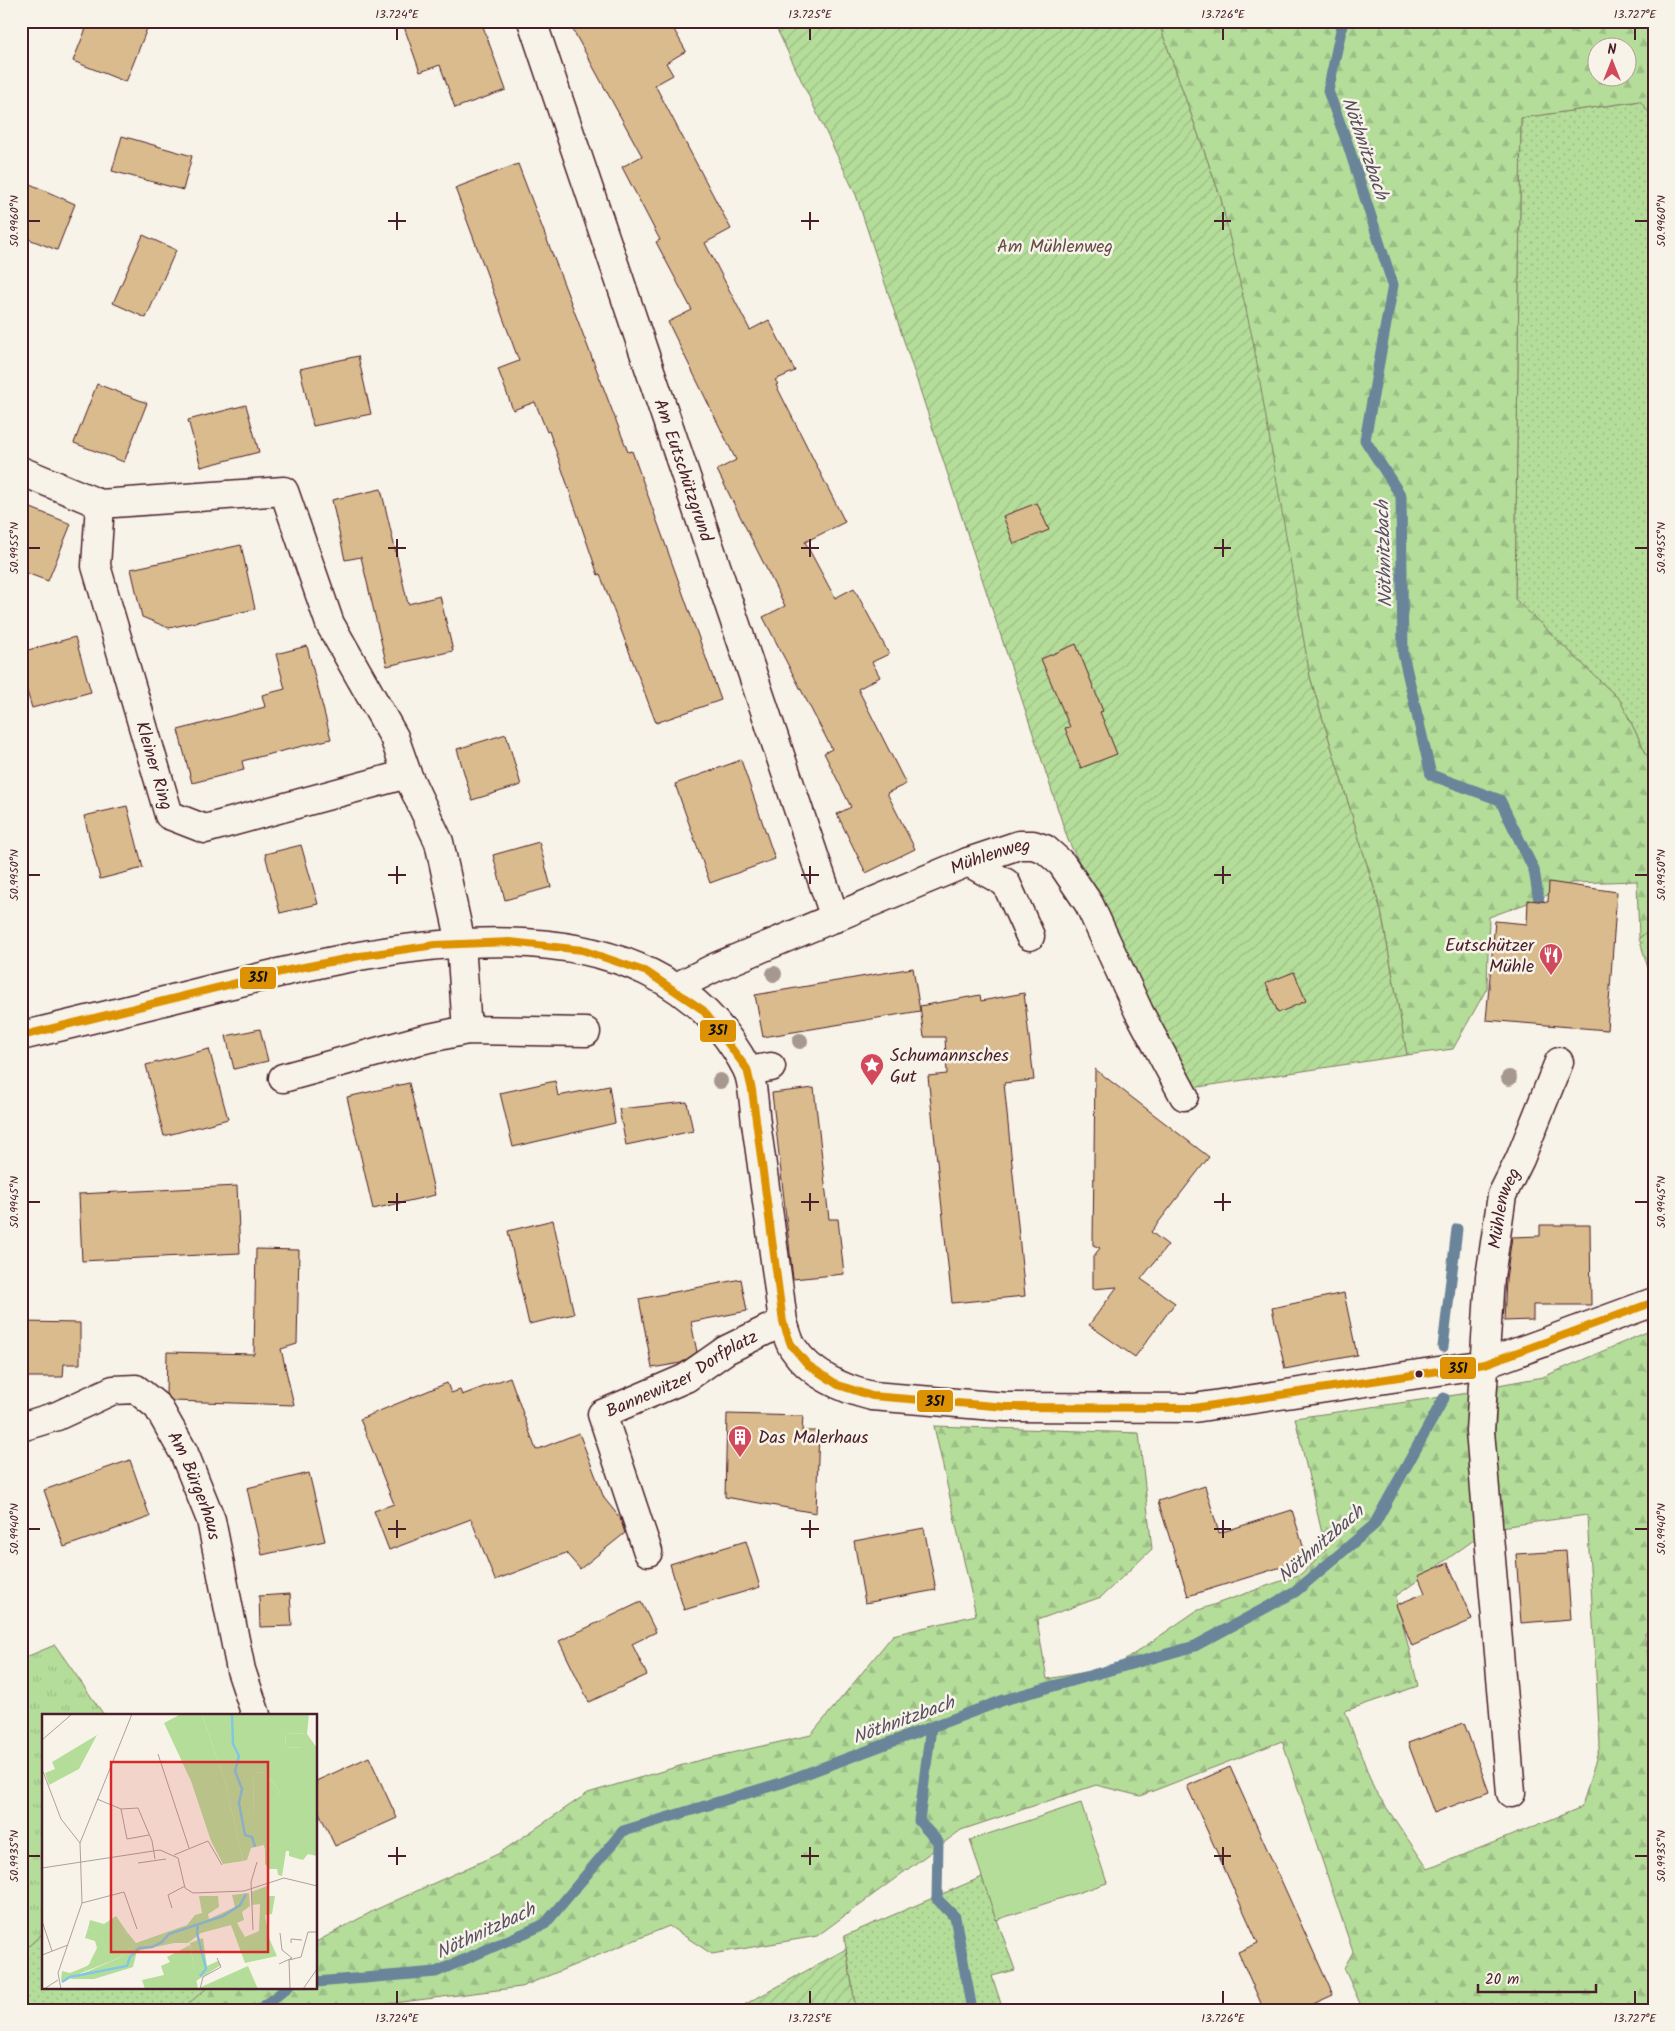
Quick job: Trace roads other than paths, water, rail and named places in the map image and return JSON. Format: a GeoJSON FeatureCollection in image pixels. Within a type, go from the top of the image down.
{"type":"FeatureCollection","features":[{"type":"Feature","properties":{"kind":"street","name":"Am Eutschützgrund"},"geometry":{"type":"LineString","coordinates":[[532,21],[836,918]]}},
{"type":"Feature","properties":{"kind":"street"},"geometry":{"type":"LineString","coordinates":[[21,471],[100,504],[284,491],[330,624],[394,737],[407,774],[439,842],[461,943],[467,1030]]}},
{"type":"Feature","properties":{"kind":"street","name":"Kleiner Ring"},"geometry":{"type":"LineString","coordinates":[[100,504],[96,566],[168,815],[205,829],[407,774]]}},
{"type":"Feature","properties":{"kind":"street","name":"Mühlenweg"},"geometry":{"type":"LineString","coordinates":[[676,987],[716,967],[968,862],[1019,845],[1033,845],[1045,849],[1062,864],[1089,904],[1139,1012],[1184,1096]]}},
{"type":"Feature","properties":{"kind":"street"},"geometry":{"type":"LineString","coordinates":[[968,862],[1006,883],[1030,936]]}},
{"type":"Feature","properties":{"kind":"street"},"geometry":{"type":"LineString","coordinates":[[21,1036],[255,979],[379,952],[461,943],[523,943],[582,949],[656,975],[676,987],[713,1019],[760,1069],[784,1322],[792,1347],[826,1378],[850,1391],[872,1396],[1006,1406],[1194,1408],[1485,1364],[1654,1302]]}},
{"type":"Feature","properties":{"kind":"street"},"geometry":{"type":"LineString","coordinates":[[283,1078],[420,1040],[467,1030],[586,1032]]}},
{"type":"Feature","properties":{"kind":"street","name":"Mühlenweg"},"geometry":{"type":"LineString","coordinates":[[1511,1793],[1480,1431],[1490,1277],[1502,1195],[1520,1159],[1559,1062]]}},
{"type":"Feature","properties":{"kind":"street","name":"Bannewitzer Dorfplatz"},"geometry":{"type":"LineString","coordinates":[[648,1552],[602,1414],[686,1378],[726,1350],[784,1322]]}},
{"type":"Feature","properties":{"kind":"street","name":"Am Bürgerhaus"},"geometry":{"type":"LineString","coordinates":[[21,1427],[57,1416],[113,1390],[136,1389],[158,1407],[184,1453],[211,1520],[241,1670],[256,1714]]}},
{"type":"Feature","properties":{"kind":"waterway","name":"Nöthnitzbach"},"geometry":{"type":"LineString","coordinates":[[1343,21],[1328,91],[1348,145],[1393,285],[1365,440],[1401,496],[1403,654],[1431,775],[1500,800],[1534,870],[1539,901]]}},
{"type":"Feature","properties":{"kind":"waterway","name":"Nöthnitzbach"},"geometry":{"type":"LineString","coordinates":[[1443,1347],[1457,1229]]}},
{"type":"Feature","properties":{"kind":"waterway","name":"Nöthnitzbach"},"geometry":{"type":"LineString","coordinates":[[318,1982],[436,1972],[545,1924],[623,1831],[781,1783],[1004,1700],[1195,1646],[1295,1592],[1374,1525],[1444,1398]]}},
{"type":"Feature","properties":{"kind":"waterway"},"geometry":{"type":"LineString","coordinates":[[931,1727],[919,1821],[938,1842],[937,1899],[955,1917],[972,2010]]}},
{"type":"Feature","properties":{"kind":"waterway","name":"Nöthnitzbach"},"geometry":{"type":"LineString","coordinates":[[259,2010],[287,1988]]}},
{"type":"Feature","properties":{"kind":"place","name":"Eutschützer Mühle"},"geometry":{"type":"Point","coordinates":[1551,976]}},
{"type":"Feature","properties":{"kind":"place","name":"Schumannsches Gut"},"geometry":{"type":"Point","coordinates":[872,1086]}},
{"type":"Feature","properties":{"kind":"place","name":"Das Malerhaus"},"geometry":{"type":"Point","coordinates":[740,1458]}},
{"type":"Feature","properties":{"kind":"park label","name":"Am Mühlenweg"},"geometry":{"type":"Point","coordinates":[1055,246]}}]}
